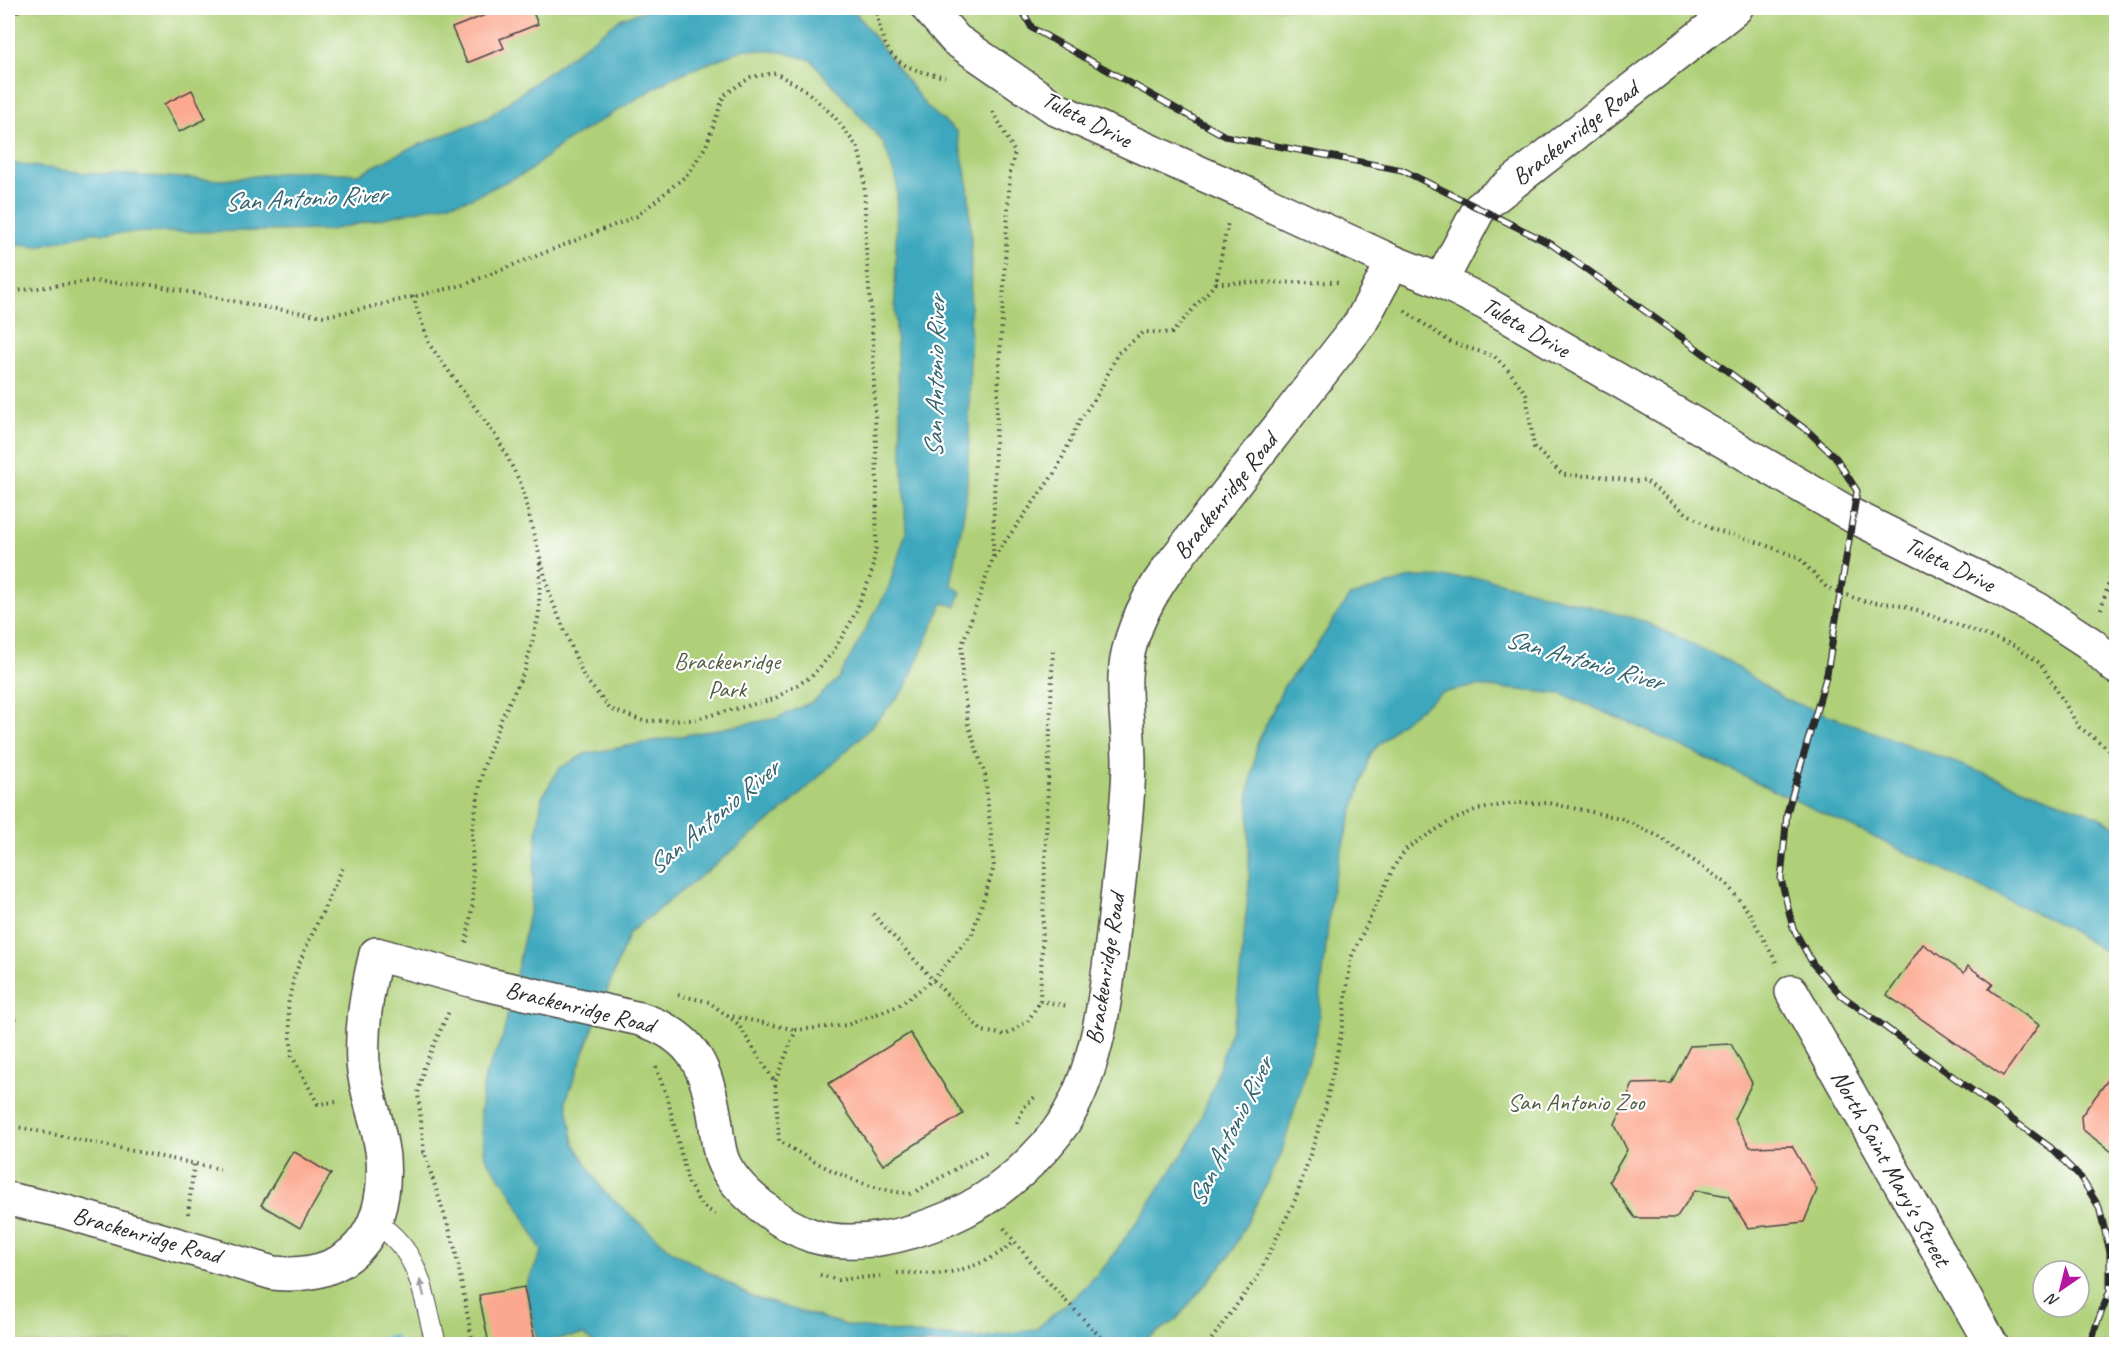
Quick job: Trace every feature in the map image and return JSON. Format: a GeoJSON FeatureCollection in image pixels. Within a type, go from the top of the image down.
{"type":"FeatureCollection","features":[{"type":"Feature","properties":{"kind":"street","name":"Tuleta Drive"},"geometry":{"type":"LineString","coordinates":[[928,8],[956,40],[1058,110],[1393,262],[1441,281],[1485,303],[1853,516],[1999,588],[2091,644],[2116,667]]}},
{"type":"Feature","properties":{"kind":"street","name":"Brackenridge Road"},"geometry":{"type":"LineString","coordinates":[[1441,281],[1479,209],[1736,8]]}},
{"type":"Feature","properties":{"kind":"street","name":"Brackenridge Road"},"geometry":{"type":"LineString","coordinates":[[8,1199],[63,1210],[273,1273],[289,1274],[322,1269],[348,1258],[368,1237],[376,1223],[383,1180],[383,1156],[369,1095],[363,1044],[366,997],[376,954],[470,980],[640,1019],[672,1032],[683,1041],[703,1070],[710,1091],[721,1155],[726,1168],[736,1181],[785,1224],[808,1234],[831,1240],[865,1240],[901,1234],[929,1227],[984,1201],[1033,1160],[1064,1122],[1078,1094],[1095,1042],[1108,979],[1124,830],[1129,764],[1125,676],[1132,639],[1141,615],[1168,569],[1361,322],[1393,262]]}},
{"type":"Feature","properties":{"kind":"street","name":"North Saint Mary's Street"},"geometry":{"type":"LineString","coordinates":[[1792,992],[1991,1344]]}},
{"type":"Feature","properties":{"kind":"lane"},"geometry":{"type":"LineString","coordinates":[[376,1223],[398,1239],[417,1271],[436,1344]]}},
{"type":"Feature","properties":{"kind":"path"},"geometry":{"type":"LineString","coordinates":[[876,8],[879,34],[894,57],[909,68],[948,78]]}},
{"type":"Feature","properties":{"kind":"path"},"geometry":{"type":"LineString","coordinates":[[8,292],[91,280],[153,285],[263,307],[324,316],[362,309],[413,296],[462,285],[637,216],[688,174],[706,146],[724,96],[751,76],[775,73],[803,88],[834,116],[858,148],[864,172],[866,247],[873,345],[877,483],[876,547],[871,575],[852,620],[832,652],[812,676],[774,699],[692,720],[644,721],[610,709],[584,677],[550,598],[521,484],[498,439],[429,344],[413,296]]}},
{"type":"Feature","properties":{"kind":"path"},"geometry":{"type":"LineString","coordinates":[[990,107],[1015,153],[1011,172],[995,447],[993,558]]}},
{"type":"Feature","properties":{"kind":"path"},"geometry":{"type":"LineString","coordinates":[[726,1015],[796,1030],[847,1026],[898,1006],[933,980],[972,934],[994,867],[985,775],[968,724],[962,677],[962,645],[993,558],[1056,471],[1081,418],[1098,394],[1118,353],[1144,332],[1172,333],[1216,284],[1234,188]]}},
{"type":"Feature","properties":{"kind":"path"},"geometry":{"type":"LineString","coordinates":[[1216,284],[1342,282]]}},
{"type":"Feature","properties":{"kind":"path"},"geometry":{"type":"LineString","coordinates":[[1400,307],[1452,344],[1494,356],[1510,372],[1526,394],[1534,447],[1563,475],[1644,480],[1686,513],[1714,530],[1748,539],[1798,557],[1827,588],[1863,601],[1901,605],[2016,646],[2041,664],[2079,727],[2116,754]]}},
{"type":"Feature","properties":{"kind":"path"},"geometry":{"type":"LineString","coordinates":[[473,1344],[454,1244],[424,1152],[418,1093],[424,1067],[451,1009],[470,980],[466,946],[472,903],[472,831],[483,768],[502,717],[525,670],[539,614],[540,558]]}},
{"type":"Feature","properties":{"kind":"path"},"geometry":{"type":"LineString","coordinates":[[2091,644],[2116,558]]}},
{"type":"Feature","properties":{"kind":"path"},"geometry":{"type":"LineString","coordinates":[[873,914],[982,1031],[1006,1035],[1028,1022],[1040,1001],[1053,648]]}},
{"type":"Feature","properties":{"kind":"path"},"geometry":{"type":"LineString","coordinates":[[1208,1344],[1258,1276],[1296,1198],[1325,1109],[1341,1035],[1351,958],[1369,917],[1395,865],[1407,848],[1445,824],[1475,810],[1514,803],[1550,803],[1620,818],[1658,836],[1726,883],[1750,914],[1792,992]]}},
{"type":"Feature","properties":{"kind":"path"},"geometry":{"type":"LineString","coordinates":[[342,1101],[318,1104],[292,1056],[288,1004],[294,977],[303,954],[344,865]]}},
{"type":"Feature","properties":{"kind":"path"},"geometry":{"type":"LineString","coordinates":[[668,993],[709,1002],[738,1024],[775,1082]]}},
{"type":"Feature","properties":{"kind":"path"},"geometry":{"type":"LineString","coordinates":[[1040,1001],[1075,1008]]}},
{"type":"Feature","properties":{"kind":"path"},"geometry":{"type":"LineString","coordinates":[[8,1055],[15,1015]]}},
{"type":"Feature","properties":{"kind":"path"},"geometry":{"type":"LineString","coordinates":[[796,1030],[775,1082],[779,1141],[824,1168],[870,1186],[910,1195],[990,1149]]}},
{"type":"Feature","properties":{"kind":"path"},"geometry":{"type":"LineString","coordinates":[[1015,1127],[1024,1107],[1042,1092]]}},
{"type":"Feature","properties":{"kind":"path"},"geometry":{"type":"LineString","coordinates":[[8,1125],[220,1169]]}},
{"type":"Feature","properties":{"kind":"path"},"geometry":{"type":"LineString","coordinates":[[383,1156],[424,1152]]}},
{"type":"Feature","properties":{"kind":"path"},"geometry":{"type":"LineString","coordinates":[[190,1219],[187,1212],[194,1163]]}},
{"type":"Feature","properties":{"kind":"path"},"geometry":{"type":"LineString","coordinates":[[984,1201],[1038,1271],[1107,1344]]}},
{"type":"Feature","properties":{"kind":"green space","name":"Brackenridge Park"},"geometry":{"type":"Polygon","coordinates":[[[8,8],[2116,8],[2116,1344],[8,1344],[8,8]]]}},
{"type":"Feature","properties":{"kind":"water","name":"San Antonio River"},"geometry":{"type":"Polygon","coordinates":[[[652,8],[852,8],[927,107],[957,132],[968,183],[971,234],[969,439],[966,501],[951,585],[961,592],[956,606],[943,603],[904,690],[865,733],[786,808],[629,933],[566,1100],[574,1143],[603,1191],[672,1251],[752,1297],[849,1326],[914,1334],[979,1338],[1036,1329],[1078,1294],[1106,1265],[1192,1140],[1212,1090],[1236,1013],[1249,885],[1249,793],[1257,744],[1284,686],[1315,648],[1349,597],[1413,577],[1485,578],[1640,620],[1728,661],[1785,699],[2100,817],[2116,827],[2116,958],[2065,927],[1639,727],[1562,694],[1475,686],[1441,693],[1397,726],[1371,753],[1332,887],[1317,1032],[1281,1155],[1230,1255],[1175,1321],[1139,1344],[596,1344],[583,1335],[537,1342],[526,1286],[542,1251],[509,1189],[485,1157],[480,1112],[485,1076],[503,1036],[531,904],[542,797],[560,768],[585,754],[777,718],[814,701],[838,679],[888,589],[906,532],[895,311],[897,182],[883,142],[811,60],[782,52],[745,49],[673,77],[563,143],[529,171],[469,199],[330,230],[91,233],[38,246],[8,243],[8,163],[87,173],[223,180],[296,171],[359,174],[406,150],[487,118],[622,18],[652,8]]]}},
{"type":"Feature","properties":{"kind":"building"},"geometry":{"type":"Polygon","coordinates":[[[8,8],[27,8],[8,16],[8,8]]]}},
{"type":"Feature","properties":{"kind":"building"},"geometry":{"type":"Polygon","coordinates":[[[503,8],[531,8],[538,24],[500,39],[504,48],[467,63],[452,28],[503,8]]]}},
{"type":"Feature","properties":{"kind":"building"},"geometry":{"type":"Polygon","coordinates":[[[192,90],[206,119],[179,132],[164,104],[192,90]]]}},
{"type":"Feature","properties":{"kind":"building"},"geometry":{"type":"Polygon","coordinates":[[[1923,944],[1964,973],[1968,966],[1993,984],[1989,989],[2039,1025],[2003,1076],[1887,995],[1923,944]]]}},
{"type":"Feature","properties":{"kind":"building"},"geometry":{"type":"Polygon","coordinates":[[[910,1033],[963,1114],[883,1165],[828,1084],[910,1033]]]}},
{"type":"Feature","properties":{"kind":"building"},"geometry":{"type":"Polygon","coordinates":[[[1731,1044],[1752,1083],[1734,1119],[1750,1147],[1792,1146],[1817,1190],[1804,1222],[1748,1228],[1728,1196],[1695,1190],[1676,1218],[1635,1218],[1609,1181],[1627,1150],[1615,1125],[1633,1084],[1671,1083],[1690,1046],[1731,1044]]]}},
{"type":"Feature","properties":{"kind":"building"},"geometry":{"type":"Polygon","coordinates":[[[2116,1072],[2116,1155],[2082,1129],[2081,1116],[2116,1072]]]}},
{"type":"Feature","properties":{"kind":"building"},"geometry":{"type":"Polygon","coordinates":[[[293,1151],[331,1174],[300,1228],[261,1205],[293,1151]]]}},
{"type":"Feature","properties":{"kind":"building"},"geometry":{"type":"Polygon","coordinates":[[[524,1287],[535,1342],[489,1344],[479,1295],[524,1287]]]}},
{"type":"Feature","properties":{"kind":"waterway"},"geometry":{"type":"LineString","coordinates":[[376,1344],[393,1340]]}},
{"type":"Feature","properties":{"kind":"railway"},"geometry":{"type":"LineString","coordinates":[[1021,8],[1032,28],[1225,136],[1402,170],[1551,244],[1809,432],[1836,458],[1857,491],[1827,674],[1787,813],[1781,879],[1793,928],[1813,964],[1841,995],[2050,1147],[2081,1178],[2099,1207],[2110,1252],[2110,1290],[2089,1344]]}},
{"type":"Feature","properties":{"kind":"park label","name":"San Antonio Zoo"},"geometry":{"type":"Point","coordinates":[1576,1102]}}]}
